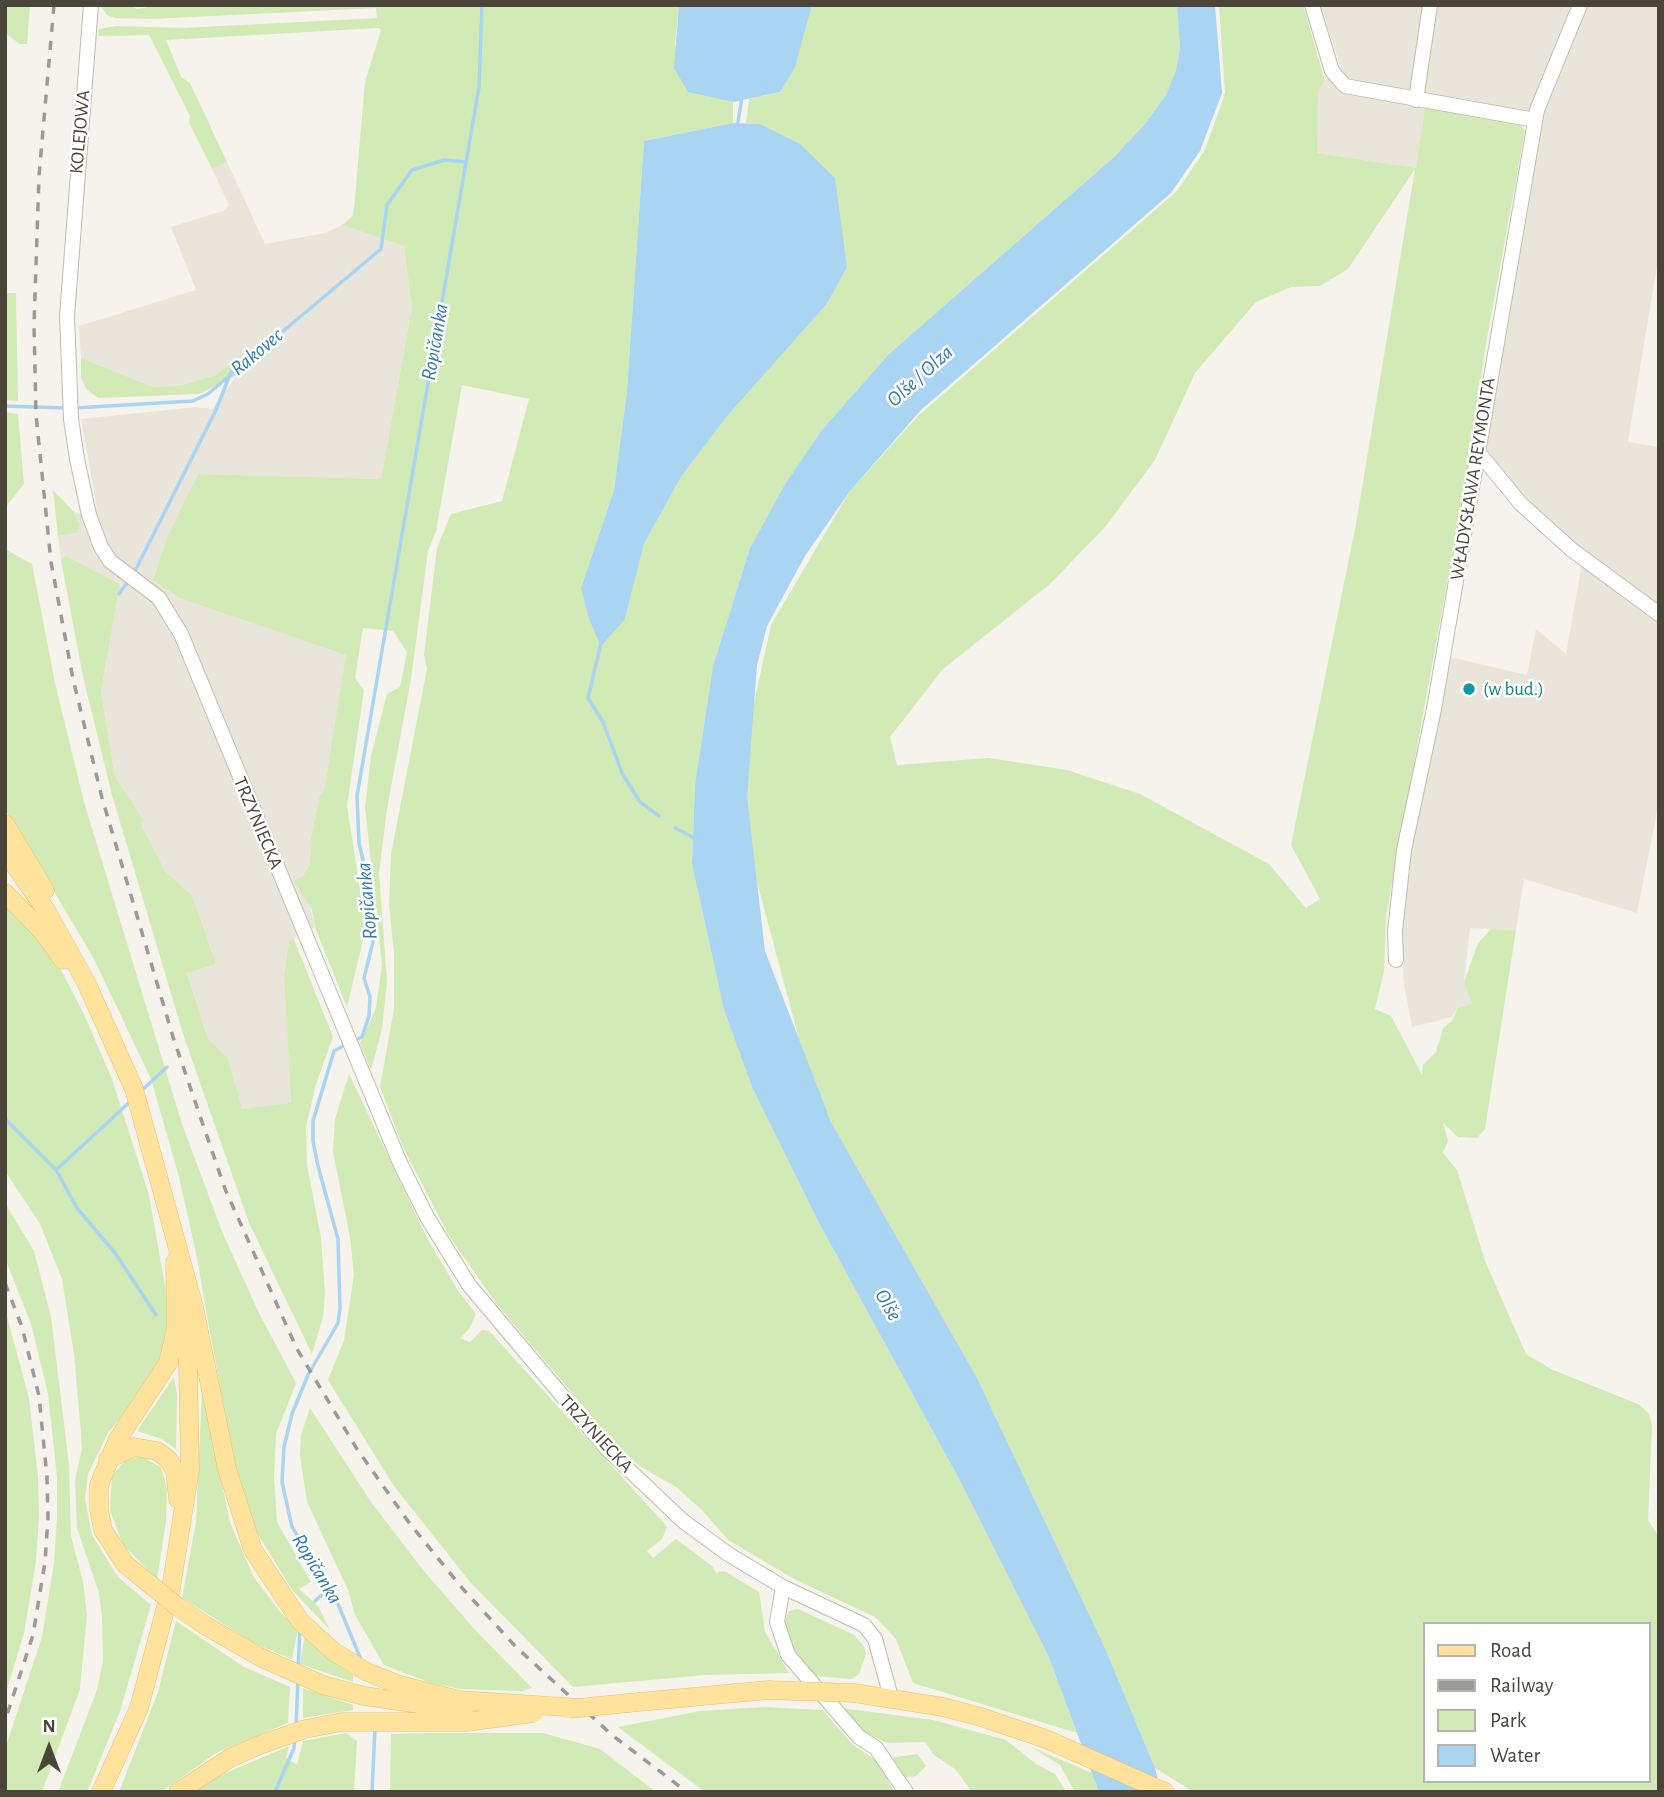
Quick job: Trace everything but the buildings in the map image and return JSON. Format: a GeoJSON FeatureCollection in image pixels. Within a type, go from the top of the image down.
{"type":"FeatureCollection","features":[{"type":"Feature","properties":{"kind":"main road"},"geometry":{"type":"LineString","coordinates":[[5,824],[80,951],[86,982]]}},
{"type":"Feature","properties":{"kind":"main road"},"geometry":{"type":"LineString","coordinates":[[5,851],[47,912],[86,982],[134,1089],[194,1307],[227,1469],[253,1550],[300,1621],[333,1651],[367,1672],[400,1685],[459,1700],[580,1708]]}},
{"type":"Feature","properties":{"kind":"main road"},"geometry":{"type":"LineString","coordinates":[[5,893],[86,982]]}},
{"type":"Feature","properties":{"kind":"main road"},"geometry":{"type":"LineString","coordinates":[[174,1234],[176,1328],[168,1363],[127,1423],[108,1459],[99,1485],[99,1510],[103,1530],[125,1564],[177,1608],[206,1626],[262,1658],[323,1685],[398,1703],[490,1712],[580,1708]]}},
{"type":"Feature","properties":{"kind":"main road"},"geometry":{"type":"LineString","coordinates":[[102,1792],[139,1708],[171,1588],[190,1469],[191,1371],[187,1308],[174,1234]]}},
{"type":"Feature","properties":{"kind":"main road"},"geometry":{"type":"LineString","coordinates":[[108,1459],[126,1449],[143,1447],[157,1451],[168,1459],[175,1471],[179,1541]]}},
{"type":"Feature","properties":{"kind":"main road"},"geometry":{"type":"LineString","coordinates":[[178,1792],[230,1758],[257,1746],[306,1729],[342,1722],[466,1722],[768,1690],[891,1697],[981,1717],[1046,1739],[1166,1792]]}},
{"type":"Feature","properties":{"kind":"street","name":"KOLEJOWA"},"geometry":{"type":"LineString","coordinates":[[91,5],[69,258],[67,316],[71,419],[89,515],[101,547],[110,561],[125,574]]}},
{"type":"Feature","properties":{"kind":"street"},"geometry":{"type":"LineString","coordinates":[[1312,5],[1332,71],[1345,86],[1535,120]]}},
{"type":"Feature","properties":{"kind":"street"},"geometry":{"type":"LineString","coordinates":[[1416,100],[1430,5]]}},
{"type":"Feature","properties":{"kind":"street","name":"WŁADYSŁAWA REYMONTA"},"geometry":{"type":"LineString","coordinates":[[1396,960],[1395,931],[1404,850],[1434,709],[1535,120],[1580,5]]}},
{"type":"Feature","properties":{"kind":"street"},"geometry":{"type":"LineString","coordinates":[[1479,453],[1521,504],[1572,550],[1659,614]]}},
{"type":"Feature","properties":{"kind":"street","name":"TRZYNIECKA"},"geometry":{"type":"LineString","coordinates":[[125,574],[159,597],[181,634],[400,1163],[428,1217],[489,1314],[607,1449],[683,1521],[728,1554],[782,1587],[864,1625],[875,1639],[891,1697]]}},
{"type":"Feature","properties":{"kind":"street"},"geometry":{"type":"LineString","coordinates":[[782,1587],[777,1622],[788,1655],[859,1737],[876,1748],[906,1792]]}},
{"type":"Feature","properties":{"kind":"shaded area"},"geometry":{"type":"Polygon","coordinates":[[[1320,5],[1659,5],[1659,253],[1628,442],[1659,447],[1659,801],[1637,913],[1524,879],[1516,930],[1470,928],[1464,982],[1472,1005],[1458,1008],[1452,1017],[1412,1027],[1404,984],[1400,926],[1406,881],[1410,875],[1410,853],[1450,657],[1527,675],[1536,629],[1566,654],[1584,552],[1526,498],[1484,447],[1499,348],[1544,115],[1427,97],[1416,168],[1316,153],[1318,91],[1332,71],[1341,68],[1320,5]]]}},
{"type":"Feature","properties":{"kind":"shaded area"},"geometry":{"type":"Polygon","coordinates":[[[227,162],[265,244],[325,233],[342,225],[404,246],[412,307],[381,479],[198,474],[167,537],[153,580],[179,598],[347,655],[324,791],[320,794],[311,838],[310,864],[302,877],[315,927],[289,941],[284,976],[291,1104],[242,1110],[228,1058],[208,1039],[187,972],[216,964],[192,895],[166,872],[142,827],[143,819],[115,777],[101,691],[120,584],[66,556],[61,560],[58,536],[76,533],[80,525],[74,512],[89,515],[97,507],[81,419],[196,407],[212,409],[237,375],[262,355],[233,363],[215,375],[183,385],[153,387],[81,358],[79,326],[196,290],[171,227],[223,211],[229,205],[212,169],[227,162]]]}},
{"type":"Feature","properties":{"kind":"green space"},"geometry":{"type":"Polygon","coordinates":[[[5,5],[30,5],[27,44],[20,44],[5,33],[5,5]]]}},
{"type":"Feature","properties":{"kind":"green space"},"geometry":{"type":"Polygon","coordinates":[[[100,5],[134,5],[136,9],[145,8],[144,5],[679,5],[675,44],[689,92],[733,102],[733,123],[644,141],[627,391],[614,490],[581,588],[625,619],[644,544],[681,477],[728,415],[826,305],[760,124],[746,123],[749,99],[780,92],[795,68],[812,5],[1177,5],[1180,48],[1176,70],[1166,95],[1145,124],[1114,157],[888,355],[821,431],[785,484],[750,548],[713,666],[695,784],[692,864],[724,1010],[752,1087],[819,1223],[959,1479],[1048,1655],[1077,1733],[913,1683],[896,1639],[875,1617],[794,1579],[728,1540],[702,1510],[676,1487],[641,1467],[615,1444],[496,1303],[449,1236],[403,1147],[380,1087],[394,1009],[394,953],[389,905],[391,854],[427,669],[424,655],[437,548],[451,514],[502,501],[529,399],[462,385],[436,531],[428,551],[411,679],[387,809],[379,873],[387,981],[382,1029],[371,1070],[360,1044],[376,1008],[382,964],[365,807],[371,756],[387,694],[400,687],[407,652],[393,631],[363,628],[355,678],[364,690],[347,806],[366,928],[347,1007],[315,927],[312,910],[294,881],[302,877],[310,864],[311,838],[320,794],[324,791],[346,655],[179,598],[153,580],[167,537],[198,474],[381,479],[412,307],[404,246],[342,225],[352,217],[354,209],[365,82],[381,30],[166,40],[181,77],[190,83],[227,162],[212,169],[189,123],[190,116],[149,35],[98,36],[99,29],[116,26],[184,28],[377,18],[376,8],[152,19],[115,18],[107,15],[100,5]]]}},
{"type":"Feature","properties":{"kind":"green space"},"geometry":{"type":"Polygon","coordinates":[[[1219,5],[1303,5],[1325,81],[1318,91],[1317,153],[1416,168],[1425,108],[1519,123],[1525,131],[1485,349],[1468,469],[1386,916],[1384,971],[1375,1009],[1391,1016],[1422,1075],[1423,1065],[1436,1052],[1443,1028],[1452,1021],[1458,1008],[1472,1004],[1464,982],[1478,943],[1491,929],[1516,930],[1485,1129],[1477,1138],[1458,1137],[1443,1123],[1448,1141],[1443,1153],[1457,1170],[1485,1261],[1526,1354],[1551,1369],[1640,1405],[1649,1414],[1652,1425],[1648,1520],[1659,1537],[1659,1792],[1194,1792],[1155,1768],[1105,1648],[976,1376],[831,1122],[802,1050],[734,796],[771,625],[850,491],[918,416],[1177,191],[1205,150],[1225,93],[1219,5]],[[1415,169],[1348,269],[1320,286],[1291,287],[1256,302],[1195,373],[1155,460],[1106,526],[1050,584],[943,669],[890,737],[897,765],[989,758],[1067,770],[1140,794],[1269,864],[1306,908],[1320,899],[1291,845],[1356,524],[1415,169]]]}},
{"type":"Feature","properties":{"kind":"green space"},"geometry":{"type":"Polygon","coordinates":[[[5,293],[16,293],[18,401],[5,400],[5,293]]]}},
{"type":"Feature","properties":{"kind":"green space"},"geometry":{"type":"Polygon","coordinates":[[[256,346],[262,355],[237,375],[199,394],[98,398],[86,389],[81,377],[81,358],[153,387],[183,385],[215,375],[256,346]]]}},
{"type":"Feature","properties":{"kind":"green space"},"geometry":{"type":"Polygon","coordinates":[[[5,412],[18,414],[24,484],[5,508],[5,412]]]}},
{"type":"Feature","properties":{"kind":"green space"},"geometry":{"type":"Polygon","coordinates":[[[53,490],[74,512],[80,525],[76,533],[58,536],[53,490]]]}},
{"type":"Feature","properties":{"kind":"green space"},"geometry":{"type":"Polygon","coordinates":[[[5,549],[32,564],[55,683],[84,802],[182,1124],[223,1234],[259,1313],[296,1383],[276,1434],[274,1477],[277,1522],[311,1582],[299,1589],[318,1606],[330,1630],[293,1591],[254,1532],[237,1482],[196,1253],[179,1177],[151,1079],[94,959],[5,809],[5,549]]]}},
{"type":"Feature","properties":{"kind":"green space"},"geometry":{"type":"Polygon","coordinates":[[[66,556],[120,584],[101,691],[115,777],[143,819],[142,827],[166,872],[192,895],[216,964],[187,973],[208,1039],[228,1058],[242,1109],[291,1103],[284,976],[289,941],[293,937],[333,1037],[316,1084],[306,1127],[307,1165],[321,1238],[325,1293],[323,1317],[312,1354],[249,1223],[183,1034],[112,795],[83,677],[61,560],[66,556]]]}},
{"type":"Feature","properties":{"kind":"green space"},"geometry":{"type":"Polygon","coordinates":[[[5,902],[60,968],[83,1012],[112,1079],[149,1195],[167,1297],[167,1326],[160,1361],[142,1392],[108,1433],[88,1474],[85,1499],[92,1535],[117,1576],[151,1605],[120,1711],[87,1792],[58,1792],[97,1690],[103,1661],[102,1617],[99,1593],[77,1528],[75,1480],[82,1449],[74,1354],[62,1279],[40,1224],[5,1171],[5,902]]]}},
{"type":"Feature","properties":{"kind":"green space"},"geometry":{"type":"Polygon","coordinates":[[[349,1074],[426,1236],[457,1289],[476,1314],[469,1329],[460,1338],[470,1342],[482,1330],[489,1331],[662,1521],[667,1527],[662,1539],[647,1551],[653,1558],[676,1539],[712,1566],[717,1574],[719,1571],[726,1572],[759,1592],[765,1632],[789,1673],[705,1675],[573,1687],[470,1582],[394,1486],[328,1380],[344,1340],[354,1275],[350,1237],[333,1152],[335,1119],[349,1074]]]}},
{"type":"Feature","properties":{"kind":"green space"},"geometry":{"type":"Polygon","coordinates":[[[5,1203],[34,1251],[51,1317],[69,1465],[71,1536],[83,1582],[87,1615],[80,1689],[42,1792],[5,1792],[5,1749],[42,1637],[54,1563],[57,1477],[48,1394],[31,1324],[5,1258],[5,1203]]]}},
{"type":"Feature","properties":{"kind":"green space"},"geometry":{"type":"Polygon","coordinates":[[[5,1309],[29,1398],[38,1477],[39,1517],[36,1561],[24,1633],[5,1696],[5,1309]]]}},
{"type":"Feature","properties":{"kind":"green space"},"geometry":{"type":"Polygon","coordinates":[[[174,1377],[177,1395],[176,1449],[162,1439],[137,1431],[174,1377]]]}},
{"type":"Feature","properties":{"kind":"green space"},"geometry":{"type":"Polygon","coordinates":[[[202,1390],[230,1522],[253,1576],[280,1612],[298,1629],[292,1659],[254,1643],[182,1598],[196,1522],[202,1390]]]}},
{"type":"Feature","properties":{"kind":"green space"},"geometry":{"type":"Polygon","coordinates":[[[310,1408],[371,1502],[423,1570],[477,1632],[532,1688],[522,1691],[460,1689],[431,1683],[384,1665],[355,1615],[348,1590],[307,1502],[300,1456],[301,1435],[310,1408]]]}},
{"type":"Feature","properties":{"kind":"green space"},"geometry":{"type":"Polygon","coordinates":[[[141,1456],[161,1467],[167,1488],[166,1522],[157,1579],[123,1545],[110,1510],[112,1476],[125,1461],[141,1456]]]}},
{"type":"Feature","properties":{"kind":"green space"},"geometry":{"type":"Polygon","coordinates":[[[798,1609],[854,1635],[863,1645],[866,1654],[859,1674],[852,1679],[813,1676],[806,1669],[787,1639],[784,1623],[789,1611],[798,1609]]]}},
{"type":"Feature","properties":{"kind":"green space"},"geometry":{"type":"Polygon","coordinates":[[[176,1621],[244,1667],[290,1687],[288,1723],[216,1753],[161,1792],[119,1792],[158,1692],[176,1621]]]}},
{"type":"Feature","properties":{"kind":"green space"},"geometry":{"type":"Polygon","coordinates":[[[305,1635],[353,1672],[353,1682],[300,1664],[305,1635]]]}},
{"type":"Feature","properties":{"kind":"green space"},"geometry":{"type":"Polygon","coordinates":[[[303,1688],[353,1705],[353,1710],[303,1718],[303,1688]]]}},
{"type":"Feature","properties":{"kind":"green space"},"geometry":{"type":"Polygon","coordinates":[[[764,1707],[823,1710],[852,1744],[878,1762],[894,1792],[705,1792],[618,1727],[700,1711],[764,1707]]]}},
{"type":"Feature","properties":{"kind":"green space"},"geometry":{"type":"Polygon","coordinates":[[[840,1708],[933,1720],[1006,1740],[1036,1764],[1055,1774],[1066,1792],[972,1792],[955,1769],[934,1755],[925,1742],[887,1743],[864,1732],[840,1708]]]}},
{"type":"Feature","properties":{"kind":"green space"},"geometry":{"type":"Polygon","coordinates":[[[346,1733],[357,1741],[354,1792],[192,1792],[212,1779],[289,1746],[286,1758],[297,1765],[303,1741],[346,1733]]]}},
{"type":"Feature","properties":{"kind":"green space"},"geometry":{"type":"Polygon","coordinates":[[[543,1733],[600,1749],[656,1792],[390,1792],[391,1734],[543,1733]]]}},
{"type":"Feature","properties":{"kind":"green space"},"geometry":{"type":"Polygon","coordinates":[[[1031,1747],[1092,1773],[1099,1792],[1075,1792],[1060,1765],[1031,1747]]]}},
{"type":"Feature","properties":{"kind":"green space"},"geometry":{"type":"Polygon","coordinates":[[[917,1754],[926,1766],[916,1776],[904,1778],[890,1758],[917,1754]]]}},
{"type":"Feature","properties":{"kind":"water"},"geometry":{"type":"Polygon","coordinates":[[[679,5],[812,5],[795,68],[780,92],[733,102],[688,92],[674,68],[679,5]]]}},
{"type":"Feature","properties":{"kind":"water"},"geometry":{"type":"Polygon","coordinates":[[[1177,5],[1215,5],[1222,93],[1200,151],[1171,193],[921,410],[850,491],[805,556],[767,626],[757,665],[747,797],[765,951],[831,1122],[976,1376],[1105,1648],[1155,1768],[1161,1792],[1099,1792],[1048,1655],[959,1479],[819,1223],[752,1087],[724,1010],[692,864],[695,784],[713,666],[750,548],[785,484],[821,431],[888,355],[1114,157],[1145,124],[1166,95],[1176,70],[1180,48],[1177,5]]]}},
{"type":"Feature","properties":{"kind":"water"},"geometry":{"type":"Polygon","coordinates":[[[733,123],[760,124],[800,144],[835,178],[847,267],[826,305],[728,415],[681,477],[644,544],[625,619],[601,646],[589,619],[581,588],[614,490],[627,391],[644,141],[733,123]]]}},
{"type":"Feature","properties":{"kind":"waterway","name":"Ropičanka"},"geometry":{"type":"LineString","coordinates":[[354,1041],[362,1037],[369,1016],[370,997],[364,978],[373,942],[369,887],[359,843],[357,796],[479,87],[482,5]]}},
{"type":"Feature","properties":{"kind":"waterway"},"geometry":{"type":"LineString","coordinates":[[737,128],[742,97]]}},
{"type":"Feature","properties":{"kind":"waterway","name":"Rakovec"},"geometry":{"type":"LineString","coordinates":[[74,408],[193,401],[208,394],[381,249],[387,205],[412,170],[444,160],[466,162]]}},
{"type":"Feature","properties":{"kind":"waterway"},"geometry":{"type":"LineString","coordinates":[[134,573],[216,410],[231,372]]}},
{"type":"Feature","properties":{"kind":"waterway","name":"Rakovec"},"geometry":{"type":"LineString","coordinates":[[5,406],[66,408]]}},
{"type":"Feature","properties":{"kind":"waterway"},"geometry":{"type":"LineString","coordinates":[[119,594],[130,579]]}},
{"type":"Feature","properties":{"kind":"waterway"},"geometry":{"type":"LineString","coordinates":[[601,643],[588,698],[603,722],[622,773],[640,802],[659,816]]}},
{"type":"Feature","properties":{"kind":"waterway"},"geometry":{"type":"LineString","coordinates":[[675,828],[696,839]]}},
{"type":"Feature","properties":{"kind":"waterway","name":"Ropičanka"},"geometry":{"type":"LineString","coordinates":[[347,1044],[334,1051],[313,1121],[313,1141],[318,1166],[338,1239],[338,1323],[308,1375],[292,1414],[284,1447],[282,1482],[292,1527],[331,1587],[362,1662]]}},
{"type":"Feature","properties":{"kind":"waterway"},"geometry":{"type":"LineString","coordinates":[[140,1092],[167,1067]]}},
{"type":"Feature","properties":{"kind":"waterway"},"geometry":{"type":"LineString","coordinates":[[56,1170],[132,1100]]}},
{"type":"Feature","properties":{"kind":"waterway"},"geometry":{"type":"LineString","coordinates":[[5,1119],[56,1170],[77,1208],[115,1253],[156,1315]]}},
{"type":"Feature","properties":{"kind":"waterway"},"geometry":{"type":"LineString","coordinates":[[315,1601],[331,1587]]}},
{"type":"Feature","properties":{"kind":"waterway"},"geometry":{"type":"LineString","coordinates":[[298,1668],[300,1630]]}},
{"type":"Feature","properties":{"kind":"waterway"},"geometry":{"type":"LineString","coordinates":[[296,1727],[298,1679]]}},
{"type":"Feature","properties":{"kind":"waterway","name":"Ropičanka"},"geometry":{"type":"LineString","coordinates":[[372,1792],[375,1728]]}},
{"type":"Feature","properties":{"kind":"waterway"},"geometry":{"type":"LineString","coordinates":[[275,1792],[294,1748],[295,1738]]}},
{"type":"Feature","properties":{"kind":"railway"},"geometry":{"type":"LineString","coordinates":[[54,5],[39,176],[34,325],[36,415],[51,562],[73,679],[102,798],[173,1037],[225,1189],[297,1349],[357,1449],[410,1524],[463,1589],[516,1647],[612,1735],[687,1792]]}},
{"type":"Feature","properties":{"kind":"railway"},"geometry":{"type":"LineString","coordinates":[[5,1283],[22,1327],[39,1396],[48,1518],[45,1562],[33,1635],[5,1721]]}},
{"type":"Feature","properties":{"kind":"place","name":"(w bud.)"},"geometry":{"type":"Point","coordinates":[1469,689]}},
{"type":"Feature","properties":{"kind":"water label","name":"Olše / Olza"},"geometry":{"type":"Point","coordinates":[920,376]}},
{"type":"Feature","properties":{"kind":"water label","name":"Olše"},"geometry":{"type":"Point","coordinates":[888,1305]}}]}
